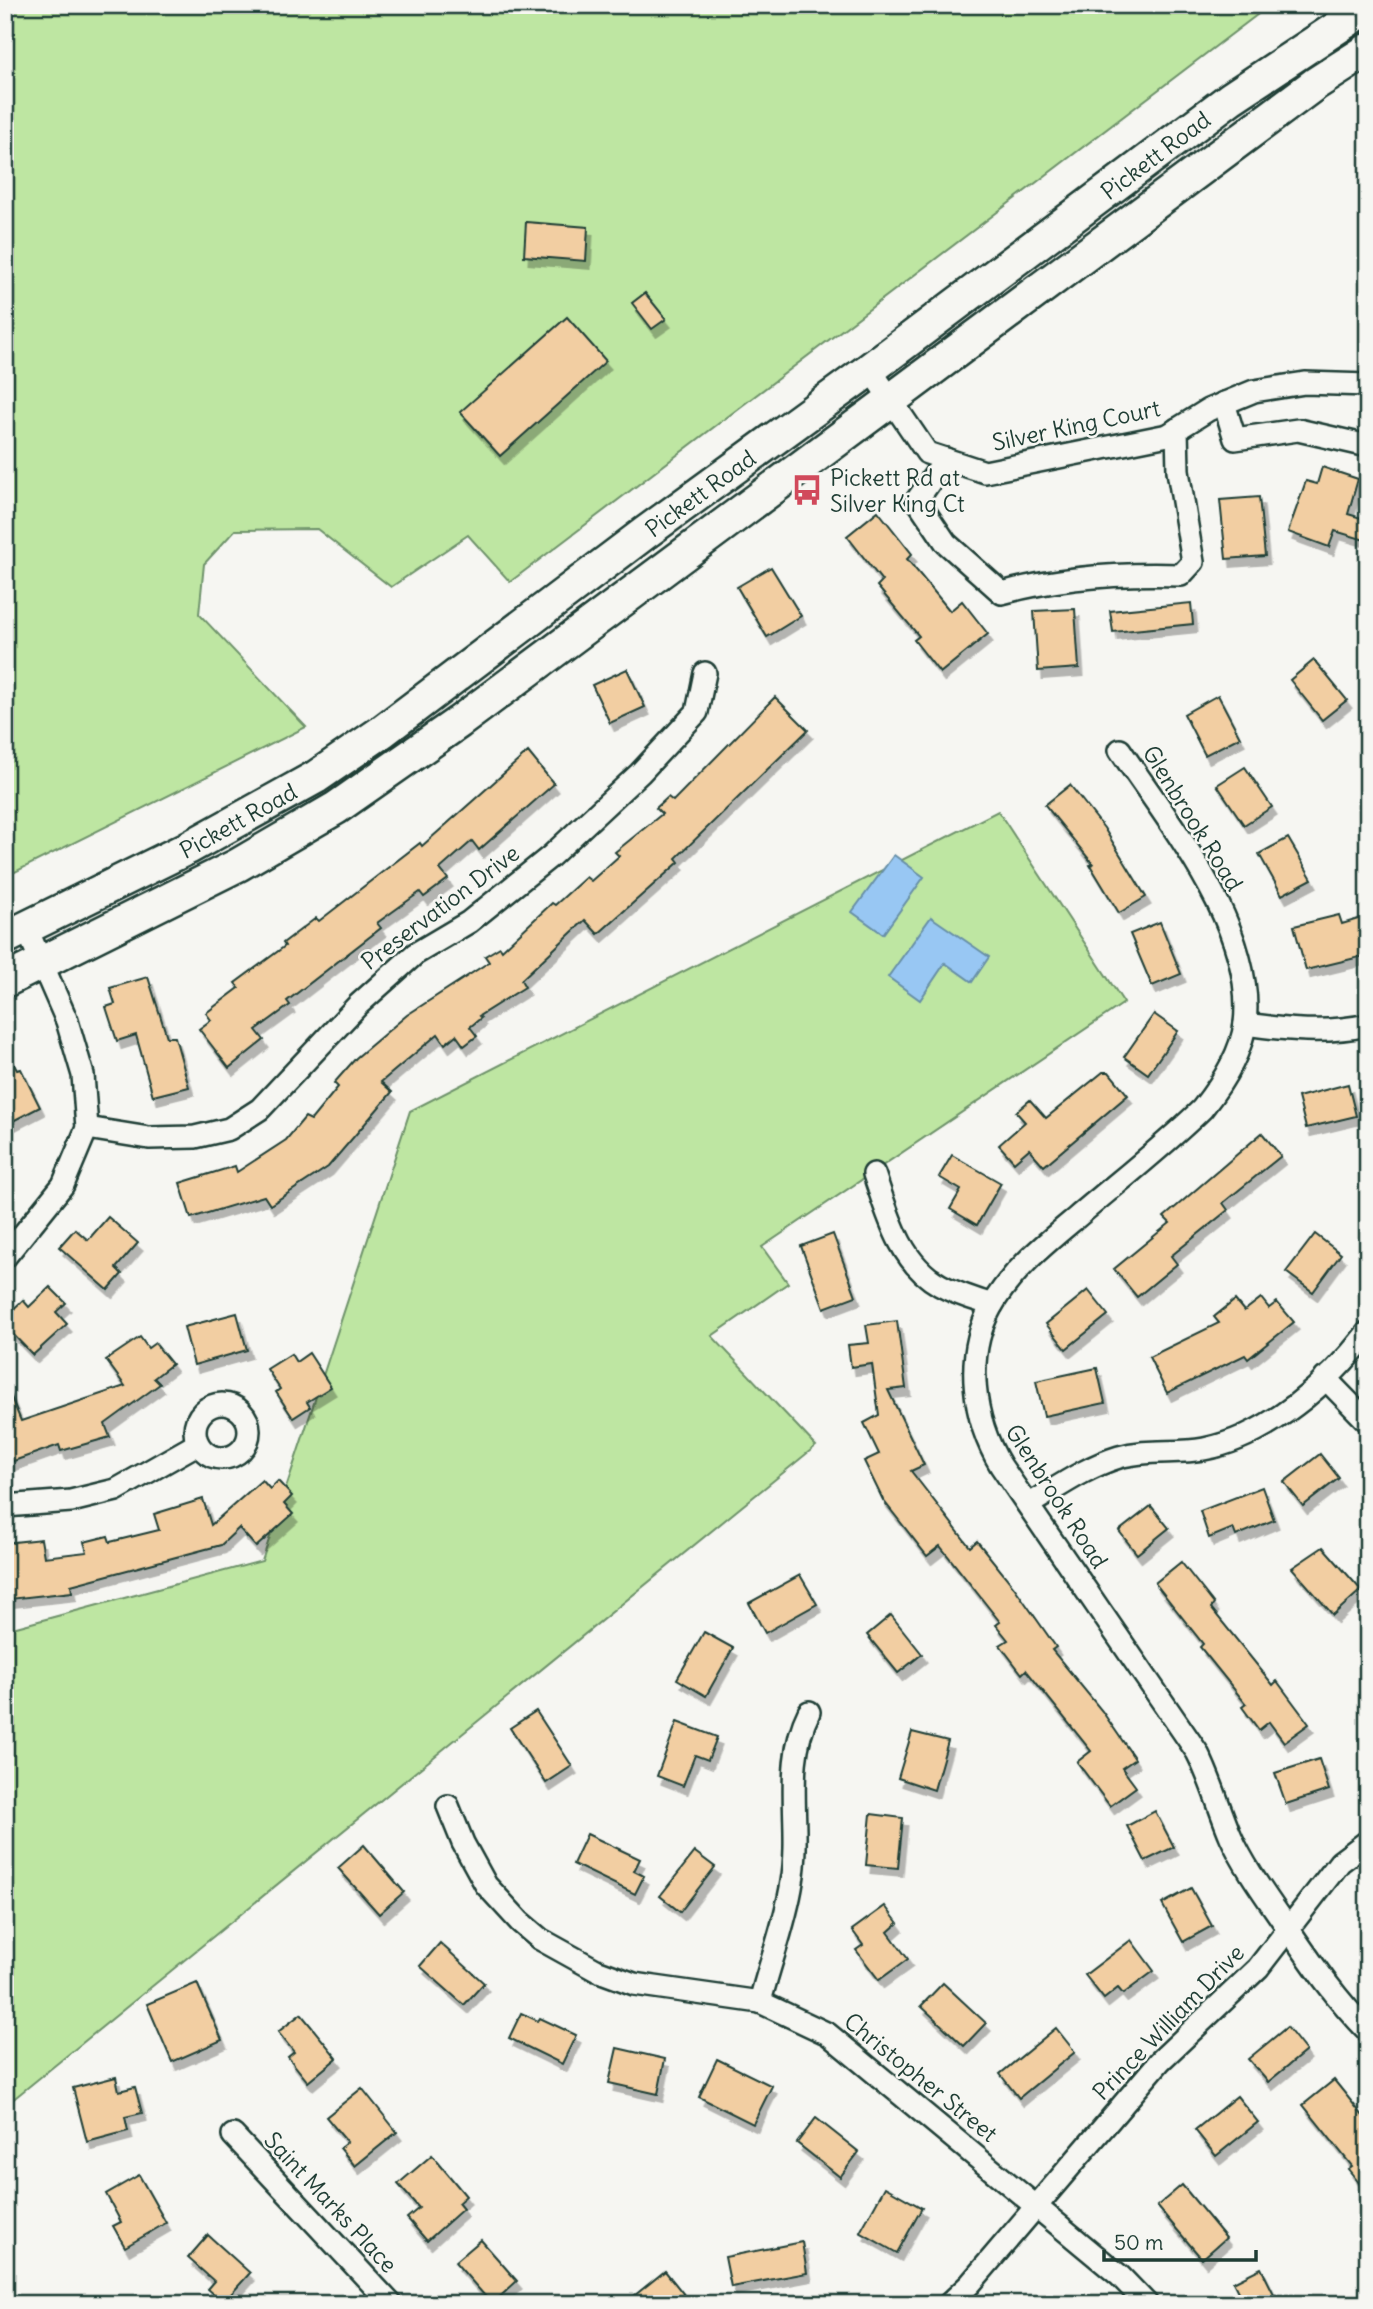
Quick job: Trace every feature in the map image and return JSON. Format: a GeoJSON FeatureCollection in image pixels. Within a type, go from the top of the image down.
{"type":"FeatureCollection","features":[{"type":"Feature","properties":{"kind":"main road","name":"Pickett Road"},"geometry":{"type":"LineString","coordinates":[[16,933],[188,848],[316,777],[383,731],[1231,98],[1368,7]]}},
{"type":"Feature","properties":{"kind":"main road","name":"Pickett Road"},"geometry":{"type":"LineString","coordinates":[[5,981],[238,865],[336,808],[459,722],[1315,84],[1368,50]]}},
{"type":"Feature","properties":{"kind":"street","name":"Silver King Court"},"geometry":{"type":"LineString","coordinates":[[870,369],[927,453],[985,472],[1168,435],[1224,403],[1254,391],[1305,383],[1368,385]]}},
{"type":"Feature","properties":{"kind":"street"},"geometry":{"type":"LineString","coordinates":[[1224,403],[1235,439],[1298,430],[1368,446]]}},
{"type":"Feature","properties":{"kind":"street","name":"Silver King Court"},"geometry":{"type":"LineString","coordinates":[[946,459],[916,500],[946,543],[1002,593],[1043,582],[1135,573],[1181,575],[1193,562],[1178,471],[1177,429]]}},
{"type":"Feature","properties":{"kind":"street","name":"Preservation Drive"},"geometry":{"type":"LineString","coordinates":[[87,1128],[149,1138],[195,1137],[229,1129],[260,1110],[358,1005],[415,954],[469,922],[551,856],[640,773],[697,712],[705,673]]}},
{"type":"Feature","properties":{"kind":"street","name":"Glenbrook Road"},"geometry":{"type":"LineString","coordinates":[[1121,750],[1196,864],[1231,934],[1244,982],[1245,1024],[1237,1051],[1220,1086],[1202,1109],[1033,1255],[1008,1281],[992,1305],[979,1341],[974,1374],[977,1408],[993,1454],[1197,1752],[1213,1784],[1231,1836],[1250,1872],[1341,2004],[1368,2031]]}},
{"type":"Feature","properties":{"kind":"street"},"geometry":{"type":"LineString","coordinates":[[5,1257],[63,1185],[87,1128],[83,1075],[66,1021],[43,963],[16,933]]}},
{"type":"Feature","properties":{"kind":"street"},"geometry":{"type":"LineString","coordinates":[[1245,1024],[1304,1032],[1331,1032],[1368,1025]]}},
{"type":"Feature","properties":{"kind":"street"},"geometry":{"type":"LineString","coordinates":[[874,1174],[904,1251],[917,1268],[941,1286],[992,1305]]}},
{"type":"Feature","properties":{"kind":"street"},"geometry":{"type":"LineString","coordinates":[[1028,1505],[1115,1458],[1146,1452],[1204,1449],[1224,1444],[1263,1427],[1325,1378],[1368,1332]]}},
{"type":"Feature","properties":{"kind":"street"},"geometry":{"type":"LineString","coordinates":[[1325,1378],[1368,1422]]}},
{"type":"Feature","properties":{"kind":"street"},"geometry":{"type":"LineString","coordinates":[[5,1506],[71,1501],[116,1490],[197,1444]]}},
{"type":"Feature","properties":{"kind":"street"},"geometry":{"type":"LineString","coordinates":[[760,2002],[793,1881],[796,1842],[793,1770],[796,1744],[809,1712]]}},
{"type":"Feature","properties":{"kind":"street","name":"Christopher Street"},"geometry":{"type":"LineString","coordinates":[[448,1806],[463,1843],[486,1885],[520,1922],[557,1950],[596,1970],[634,1984],[760,2002],[798,2018],[846,2046],[1120,2276],[1147,2304]]}},
{"type":"Feature","properties":{"kind":"street","name":"Prince William Drive"},"geometry":{"type":"LineString","coordinates":[[949,2304],[970,2284],[1160,2061],[1234,1994],[1339,1862],[1368,1841]]}},
{"type":"Feature","properties":{"kind":"street","name":"Saint Marks Place"},"geometry":{"type":"LineString","coordinates":[[233,2136],[391,2304]]}},
{"type":"Feature","properties":{"kind":"green space"},"geometry":{"type":"Polygon","coordinates":[[[5,5],[1270,5],[510,582],[468,535],[391,587],[317,529],[235,530],[204,564],[199,614],[306,727],[5,877],[5,5]]]}},
{"type":"Feature","properties":{"kind":"green space"},"geometry":{"type":"Polygon","coordinates":[[[998,811],[1124,1003],[762,1247],[788,1283],[712,1336],[816,1446],[5,2106],[5,1632],[262,1561],[410,1111],[998,811]]]}},
{"type":"Feature","properties":{"kind":"water"},"geometry":{"type":"Polygon","coordinates":[[[894,855],[924,877],[883,934],[852,912],[894,855]]]}},
{"type":"Feature","properties":{"kind":"water"},"geometry":{"type":"Polygon","coordinates":[[[931,917],[989,957],[972,982],[945,963],[920,1000],[888,977],[931,917]]]}},
{"type":"Feature","properties":{"kind":"building"},"geometry":{"type":"Polygon","coordinates":[[[526,222],[588,227],[586,261],[524,256],[526,222]]]}},
{"type":"Feature","properties":{"kind":"building"},"geometry":{"type":"Polygon","coordinates":[[[645,293],[666,319],[652,329],[632,303],[645,293]]]}},
{"type":"Feature","properties":{"kind":"building"},"geometry":{"type":"Polygon","coordinates":[[[567,317],[606,361],[500,456],[460,412],[567,317]]]}},
{"type":"Feature","properties":{"kind":"building"},"geometry":{"type":"Polygon","coordinates":[[[1322,467],[1358,479],[1348,514],[1368,520],[1368,541],[1335,531],[1329,547],[1288,532],[1306,481],[1317,484],[1322,467]]]}},
{"type":"Feature","properties":{"kind":"building"},"geometry":{"type":"Polygon","coordinates":[[[1259,497],[1265,556],[1226,559],[1220,500],[1259,497]]]}},
{"type":"Feature","properties":{"kind":"building"},"geometry":{"type":"Polygon","coordinates":[[[878,511],[912,554],[907,559],[950,611],[962,601],[988,634],[940,673],[914,640],[919,636],[877,586],[882,581],[847,536],[878,511]]]}},
{"type":"Feature","properties":{"kind":"building"},"geometry":{"type":"Polygon","coordinates":[[[771,567],[801,616],[767,637],[737,587],[771,567]]]}},
{"type":"Feature","properties":{"kind":"building"},"geometry":{"type":"Polygon","coordinates":[[[1191,603],[1193,624],[1113,632],[1110,611],[1191,603]]]}},
{"type":"Feature","properties":{"kind":"building"},"geometry":{"type":"Polygon","coordinates":[[[1075,609],[1079,668],[1038,671],[1034,611],[1075,609]]]}},
{"type":"Feature","properties":{"kind":"building"},"geometry":{"type":"Polygon","coordinates":[[[1314,660],[1347,700],[1322,720],[1290,680],[1314,660]]]}},
{"type":"Feature","properties":{"kind":"building"},"geometry":{"type":"Polygon","coordinates":[[[627,669],[645,707],[610,723],[592,685],[627,669]]]}},
{"type":"Feature","properties":{"kind":"building"},"geometry":{"type":"Polygon","coordinates":[[[1218,695],[1240,737],[1205,755],[1184,714],[1218,695]]]}},
{"type":"Feature","properties":{"kind":"building"},"geometry":{"type":"Polygon","coordinates":[[[775,697],[808,730],[676,858],[679,862],[598,934],[585,920],[521,980],[525,987],[479,1016],[481,1018],[470,1027],[477,1036],[464,1046],[456,1035],[445,1044],[438,1034],[381,1082],[392,1092],[328,1167],[270,1205],[264,1196],[191,1218],[180,1183],[235,1166],[237,1172],[286,1140],[305,1117],[311,1120],[338,1087],[334,1083],[356,1058],[407,1015],[489,962],[485,956],[500,947],[502,950],[552,903],[555,905],[586,877],[591,881],[619,856],[615,852],[662,814],[656,808],[668,797],[673,801],[775,697]]]}},
{"type":"Feature","properties":{"kind":"building"},"geometry":{"type":"Polygon","coordinates":[[[528,752],[554,784],[479,850],[472,841],[440,869],[448,879],[424,897],[420,892],[377,923],[381,928],[287,1001],[290,1005],[256,1030],[264,1040],[229,1068],[199,1029],[211,1020],[206,1013],[239,988],[235,983],[285,946],[283,943],[316,918],[319,921],[420,843],[422,846],[528,752]]]}},
{"type":"Feature","properties":{"kind":"building"},"geometry":{"type":"Polygon","coordinates":[[[1245,767],[1272,807],[1244,825],[1217,785],[1245,767]]]}},
{"type":"Feature","properties":{"kind":"building"},"geometry":{"type":"Polygon","coordinates":[[[1070,785],[1104,828],[1146,897],[1119,913],[1090,865],[1093,864],[1045,805],[1070,785]]]}},
{"type":"Feature","properties":{"kind":"building"},"geometry":{"type":"Polygon","coordinates":[[[1288,838],[1312,879],[1282,895],[1259,854],[1288,838]]]}},
{"type":"Feature","properties":{"kind":"building"},"geometry":{"type":"Polygon","coordinates":[[[1339,915],[1342,924],[1368,916],[1368,955],[1306,970],[1294,926],[1339,915]]]}},
{"type":"Feature","properties":{"kind":"building"},"geometry":{"type":"Polygon","coordinates":[[[1160,922],[1181,974],[1152,986],[1130,934],[1160,922]]]}},
{"type":"Feature","properties":{"kind":"building"},"geometry":{"type":"Polygon","coordinates":[[[148,977],[167,1037],[175,1037],[189,1087],[153,1096],[136,1035],[117,1041],[106,1007],[115,1004],[110,988],[148,977]]]}},
{"type":"Feature","properties":{"kind":"building"},"geometry":{"type":"Polygon","coordinates":[[[1154,1014],[1178,1031],[1148,1074],[1124,1057],[1154,1014]]]}},
{"type":"Feature","properties":{"kind":"building"},"geometry":{"type":"Polygon","coordinates":[[[5,1049],[17,1070],[21,1069],[40,1107],[5,1125],[5,1049]]]}},
{"type":"Feature","properties":{"kind":"building"},"geometry":{"type":"Polygon","coordinates":[[[1103,1072],[1109,1072],[1128,1095],[1044,1166],[1029,1149],[1014,1162],[999,1145],[1025,1122],[1016,1112],[1030,1100],[1046,1118],[1103,1072]]]}},
{"type":"Feature","properties":{"kind":"building"},"geometry":{"type":"Polygon","coordinates":[[[1348,1084],[1356,1116],[1306,1128],[1298,1097],[1348,1084]]]}},
{"type":"Feature","properties":{"kind":"building"},"geometry":{"type":"Polygon","coordinates":[[[1262,1133],[1281,1156],[1223,1203],[1228,1210],[1171,1256],[1177,1264],[1137,1297],[1114,1269],[1170,1223],[1164,1217],[1262,1133]]]}},
{"type":"Feature","properties":{"kind":"building"},"geometry":{"type":"Polygon","coordinates":[[[952,1155],[1001,1183],[977,1225],[950,1209],[961,1190],[939,1177],[952,1155]]]}},
{"type":"Feature","properties":{"kind":"building"},"geometry":{"type":"Polygon","coordinates":[[[108,1217],[138,1243],[116,1268],[122,1274],[108,1290],[59,1247],[75,1229],[88,1240],[108,1217]]]}},
{"type":"Feature","properties":{"kind":"building"},"geometry":{"type":"Polygon","coordinates":[[[833,1234],[856,1296],[824,1308],[801,1246],[833,1234]]]}},
{"type":"Feature","properties":{"kind":"building"},"geometry":{"type":"Polygon","coordinates":[[[1315,1234],[1341,1254],[1313,1292],[1286,1272],[1315,1234]]]}},
{"type":"Feature","properties":{"kind":"building"},"geometry":{"type":"Polygon","coordinates":[[[50,1287],[66,1303],[56,1312],[67,1324],[33,1355],[5,1326],[5,1317],[23,1300],[29,1307],[50,1287]]]}},
{"type":"Feature","properties":{"kind":"building"},"geometry":{"type":"Polygon","coordinates":[[[1088,1290],[1108,1315],[1066,1349],[1046,1324],[1088,1290]]]}},
{"type":"Feature","properties":{"kind":"building"},"geometry":{"type":"Polygon","coordinates":[[[1261,1298],[1269,1308],[1277,1302],[1294,1322],[1248,1359],[1245,1355],[1167,1393],[1149,1357],[1219,1323],[1214,1317],[1235,1300],[1244,1311],[1261,1298]]]}},
{"type":"Feature","properties":{"kind":"building"},"geometry":{"type":"Polygon","coordinates":[[[237,1313],[247,1350],[194,1365],[184,1327],[237,1313]]]}},
{"type":"Feature","properties":{"kind":"building"},"geometry":{"type":"Polygon","coordinates":[[[897,1321],[906,1388],[888,1390],[924,1465],[911,1471],[970,1547],[977,1541],[1014,1587],[1056,1647],[1052,1650],[1102,1711],[1135,1759],[1122,1768],[1136,1787],[1110,1806],[1077,1762],[1091,1751],[1026,1670],[1022,1674],[1000,1645],[1008,1640],[996,1625],[1000,1622],[940,1546],[927,1556],[883,1500],[864,1461],[879,1454],[864,1423],[879,1415],[872,1364],[851,1367],[848,1345],[869,1343],[866,1325],[897,1321]]]}},
{"type":"Feature","properties":{"kind":"building"},"geometry":{"type":"Polygon","coordinates":[[[140,1337],[148,1348],[155,1343],[172,1364],[154,1378],[160,1384],[105,1424],[110,1437],[61,1451],[59,1445],[5,1464],[5,1383],[21,1421],[125,1386],[106,1360],[140,1337]]]}},
{"type":"Feature","properties":{"kind":"building"},"geometry":{"type":"Polygon","coordinates":[[[309,1353],[331,1387],[307,1402],[310,1407],[293,1418],[276,1392],[280,1389],[267,1369],[291,1354],[296,1362],[309,1353]]]}},
{"type":"Feature","properties":{"kind":"building"},"geometry":{"type":"Polygon","coordinates":[[[1097,1368],[1105,1403],[1044,1416],[1036,1381],[1097,1368]]]}},
{"type":"Feature","properties":{"kind":"building"},"geometry":{"type":"Polygon","coordinates":[[[1320,1454],[1339,1478],[1303,1506],[1284,1482],[1320,1454]]]}},
{"type":"Feature","properties":{"kind":"building"},"geometry":{"type":"Polygon","coordinates":[[[262,1480],[270,1489],[278,1481],[292,1496],[284,1504],[293,1514],[256,1547],[239,1528],[221,1545],[71,1585],[72,1592],[10,1599],[5,1543],[41,1539],[44,1557],[87,1552],[84,1542],[108,1536],[110,1542],[159,1530],[154,1514],[203,1499],[211,1525],[262,1480]]]}},
{"type":"Feature","properties":{"kind":"building"},"geometry":{"type":"Polygon","coordinates":[[[1262,1487],[1274,1520],[1236,1536],[1233,1528],[1209,1538],[1200,1511],[1262,1487]]]}},
{"type":"Feature","properties":{"kind":"building"},"geometry":{"type":"Polygon","coordinates":[[[1151,1506],[1169,1528],[1137,1554],[1119,1531],[1151,1506]]]}},
{"type":"Feature","properties":{"kind":"building"},"geometry":{"type":"Polygon","coordinates":[[[1323,1547],[1361,1590],[1333,1615],[1292,1568],[1323,1547]]]}},
{"type":"Feature","properties":{"kind":"building"},"geometry":{"type":"Polygon","coordinates":[[[1181,1562],[1214,1604],[1211,1608],[1273,1685],[1277,1681],[1309,1724],[1284,1742],[1269,1722],[1259,1730],[1242,1707],[1246,1704],[1200,1647],[1203,1644],[1155,1583],[1181,1562]]]}},
{"type":"Feature","properties":{"kind":"building"},"geometry":{"type":"Polygon","coordinates":[[[800,1575],[817,1604],[765,1633],[749,1603],[800,1575]]]}},
{"type":"Feature","properties":{"kind":"building"},"geometry":{"type":"Polygon","coordinates":[[[891,1615],[922,1654],[898,1673],[867,1635],[891,1615]]]}},
{"type":"Feature","properties":{"kind":"building"},"geometry":{"type":"Polygon","coordinates":[[[704,1632],[733,1648],[706,1696],[677,1679],[704,1632]]]}},
{"type":"Feature","properties":{"kind":"building"},"geometry":{"type":"Polygon","coordinates":[[[536,1711],[572,1766],[546,1783],[510,1728],[536,1711]]]}},
{"type":"Feature","properties":{"kind":"building"},"geometry":{"type":"Polygon","coordinates":[[[677,1722],[717,1737],[708,1760],[695,1755],[683,1786],[657,1776],[677,1722]]]}},
{"type":"Feature","properties":{"kind":"building"},"geometry":{"type":"Polygon","coordinates":[[[912,1732],[948,1741],[934,1790],[898,1778],[912,1732]]]}},
{"type":"Feature","properties":{"kind":"building"},"geometry":{"type":"Polygon","coordinates":[[[1319,1759],[1329,1790],[1286,1804],[1275,1773],[1319,1759]]]}},
{"type":"Feature","properties":{"kind":"building"},"geometry":{"type":"Polygon","coordinates":[[[1155,1811],[1174,1847],[1145,1861],[1127,1826],[1155,1811]]]}},
{"type":"Feature","properties":{"kind":"building"},"geometry":{"type":"Polygon","coordinates":[[[871,1814],[903,1818],[898,1868],[866,1865],[871,1814]]]}},
{"type":"Feature","properties":{"kind":"building"},"geometry":{"type":"Polygon","coordinates":[[[587,1834],[640,1859],[634,1871],[644,1876],[635,1894],[573,1864],[587,1834]]]}},
{"type":"Feature","properties":{"kind":"building"},"geometry":{"type":"Polygon","coordinates":[[[364,1845],[404,1892],[379,1914],[338,1868],[364,1845]]]}},
{"type":"Feature","properties":{"kind":"building"},"geometry":{"type":"Polygon","coordinates":[[[695,1852],[715,1867],[680,1912],[660,1896],[695,1852]]]}},
{"type":"Feature","properties":{"kind":"building"},"geometry":{"type":"Polygon","coordinates":[[[1191,1888],[1212,1926],[1183,1942],[1162,1904],[1191,1888]]]}},
{"type":"Feature","properties":{"kind":"building"},"geometry":{"type":"Polygon","coordinates":[[[885,1906],[898,1923],[888,1932],[908,1959],[879,1980],[856,1950],[863,1945],[852,1930],[885,1906]]]}},
{"type":"Feature","properties":{"kind":"building"},"geometry":{"type":"Polygon","coordinates":[[[1131,1940],[1154,1971],[1123,1994],[1118,1988],[1104,1999],[1085,1975],[1131,1940]]]}},
{"type":"Feature","properties":{"kind":"building"},"geometry":{"type":"Polygon","coordinates":[[[440,1943],[484,1983],[464,2005],[420,1966],[440,1943]]]}},
{"type":"Feature","properties":{"kind":"building"},"geometry":{"type":"Polygon","coordinates":[[[197,1983],[222,2040],[172,2062],[147,2004],[197,1983]]]}},
{"type":"Feature","properties":{"kind":"building"},"geometry":{"type":"Polygon","coordinates":[[[943,1983],[986,2023],[964,2046],[921,2006],[943,1983]]]}},
{"type":"Feature","properties":{"kind":"building"},"geometry":{"type":"Polygon","coordinates":[[[521,2013],[538,2021],[540,2018],[576,2035],[562,2064],[509,2038],[521,2013]]]}},
{"type":"Feature","properties":{"kind":"building"},"geometry":{"type":"Polygon","coordinates":[[[301,2014],[337,2058],[308,2082],[288,2057],[294,2052],[278,2032],[301,2014]]]}},
{"type":"Feature","properties":{"kind":"building"},"geometry":{"type":"Polygon","coordinates":[[[1287,2027],[1306,2051],[1268,2082],[1248,2059],[1287,2027]]]}},
{"type":"Feature","properties":{"kind":"building"},"geometry":{"type":"Polygon","coordinates":[[[1056,2028],[1075,2052],[1019,2098],[1000,2074],[1056,2028]]]}},
{"type":"Feature","properties":{"kind":"building"},"geometry":{"type":"Polygon","coordinates":[[[617,2048],[665,2059],[658,2094],[609,2083],[617,2048]]]}},
{"type":"Feature","properties":{"kind":"building"},"geometry":{"type":"Polygon","coordinates":[[[717,2059],[772,2086],[753,2124],[699,2097],[717,2059]]]}},
{"type":"Feature","properties":{"kind":"building"},"geometry":{"type":"Polygon","coordinates":[[[116,2077],[119,2091],[135,2087],[142,2113],[125,2117],[128,2131],[87,2142],[73,2088],[116,2077]]]}},
{"type":"Feature","properties":{"kind":"building"},"geometry":{"type":"Polygon","coordinates":[[[1334,2080],[1368,2122],[1368,2194],[1348,2169],[1352,2166],[1303,2105],[1334,2080]]]}},
{"type":"Feature","properties":{"kind":"building"},"geometry":{"type":"Polygon","coordinates":[[[362,2088],[397,2132],[355,2166],[340,2148],[347,2142],[326,2117],[362,2088]]]}},
{"type":"Feature","properties":{"kind":"building"},"geometry":{"type":"Polygon","coordinates":[[[1237,2096],[1258,2122],[1216,2156],[1195,2130],[1237,2096]]]}},
{"type":"Feature","properties":{"kind":"building"},"geometry":{"type":"Polygon","coordinates":[[[816,2118],[859,2152],[840,2177],[797,2143],[816,2118]]]}},
{"type":"Feature","properties":{"kind":"building"},"geometry":{"type":"Polygon","coordinates":[[[432,2155],[466,2196],[458,2203],[463,2209],[427,2241],[407,2218],[419,2208],[398,2184],[432,2155]]]}},
{"type":"Feature","properties":{"kind":"building"},"geometry":{"type":"Polygon","coordinates":[[[139,2175],[166,2223],[125,2247],[113,2226],[121,2222],[106,2194],[139,2175]]]}},
{"type":"Feature","properties":{"kind":"building"},"geometry":{"type":"Polygon","coordinates":[[[1182,2185],[1226,2238],[1202,2259],[1157,2206],[1182,2185]]]}},
{"type":"Feature","properties":{"kind":"building"},"geometry":{"type":"Polygon","coordinates":[[[885,2187],[922,2208],[897,2253],[860,2232],[885,2187]]]}},
{"type":"Feature","properties":{"kind":"building"},"geometry":{"type":"Polygon","coordinates":[[[208,2235],[250,2273],[223,2303],[207,2289],[214,2281],[188,2258],[208,2235]]]}},
{"type":"Feature","properties":{"kind":"building"},"geometry":{"type":"Polygon","coordinates":[[[481,2240],[517,2281],[492,2304],[455,2262],[481,2240]]]}},
{"type":"Feature","properties":{"kind":"building"},"geometry":{"type":"Polygon","coordinates":[[[802,2242],[807,2273],[731,2287],[725,2257],[802,2242]]]}},
{"type":"Feature","properties":{"kind":"building"},"geometry":{"type":"Polygon","coordinates":[[[1261,2268],[1279,2304],[1244,2304],[1233,2282],[1261,2268]]]}},
{"type":"Feature","properties":{"kind":"building"},"geometry":{"type":"Polygon","coordinates":[[[665,2271],[686,2297],[677,2304],[624,2304],[665,2271]]]}},
{"type":"Feature","properties":{"kind":"place","name":"Pickett Rd at Silver King Ct"},"geometry":{"type":"Point","coordinates":[807,490]}}]}
